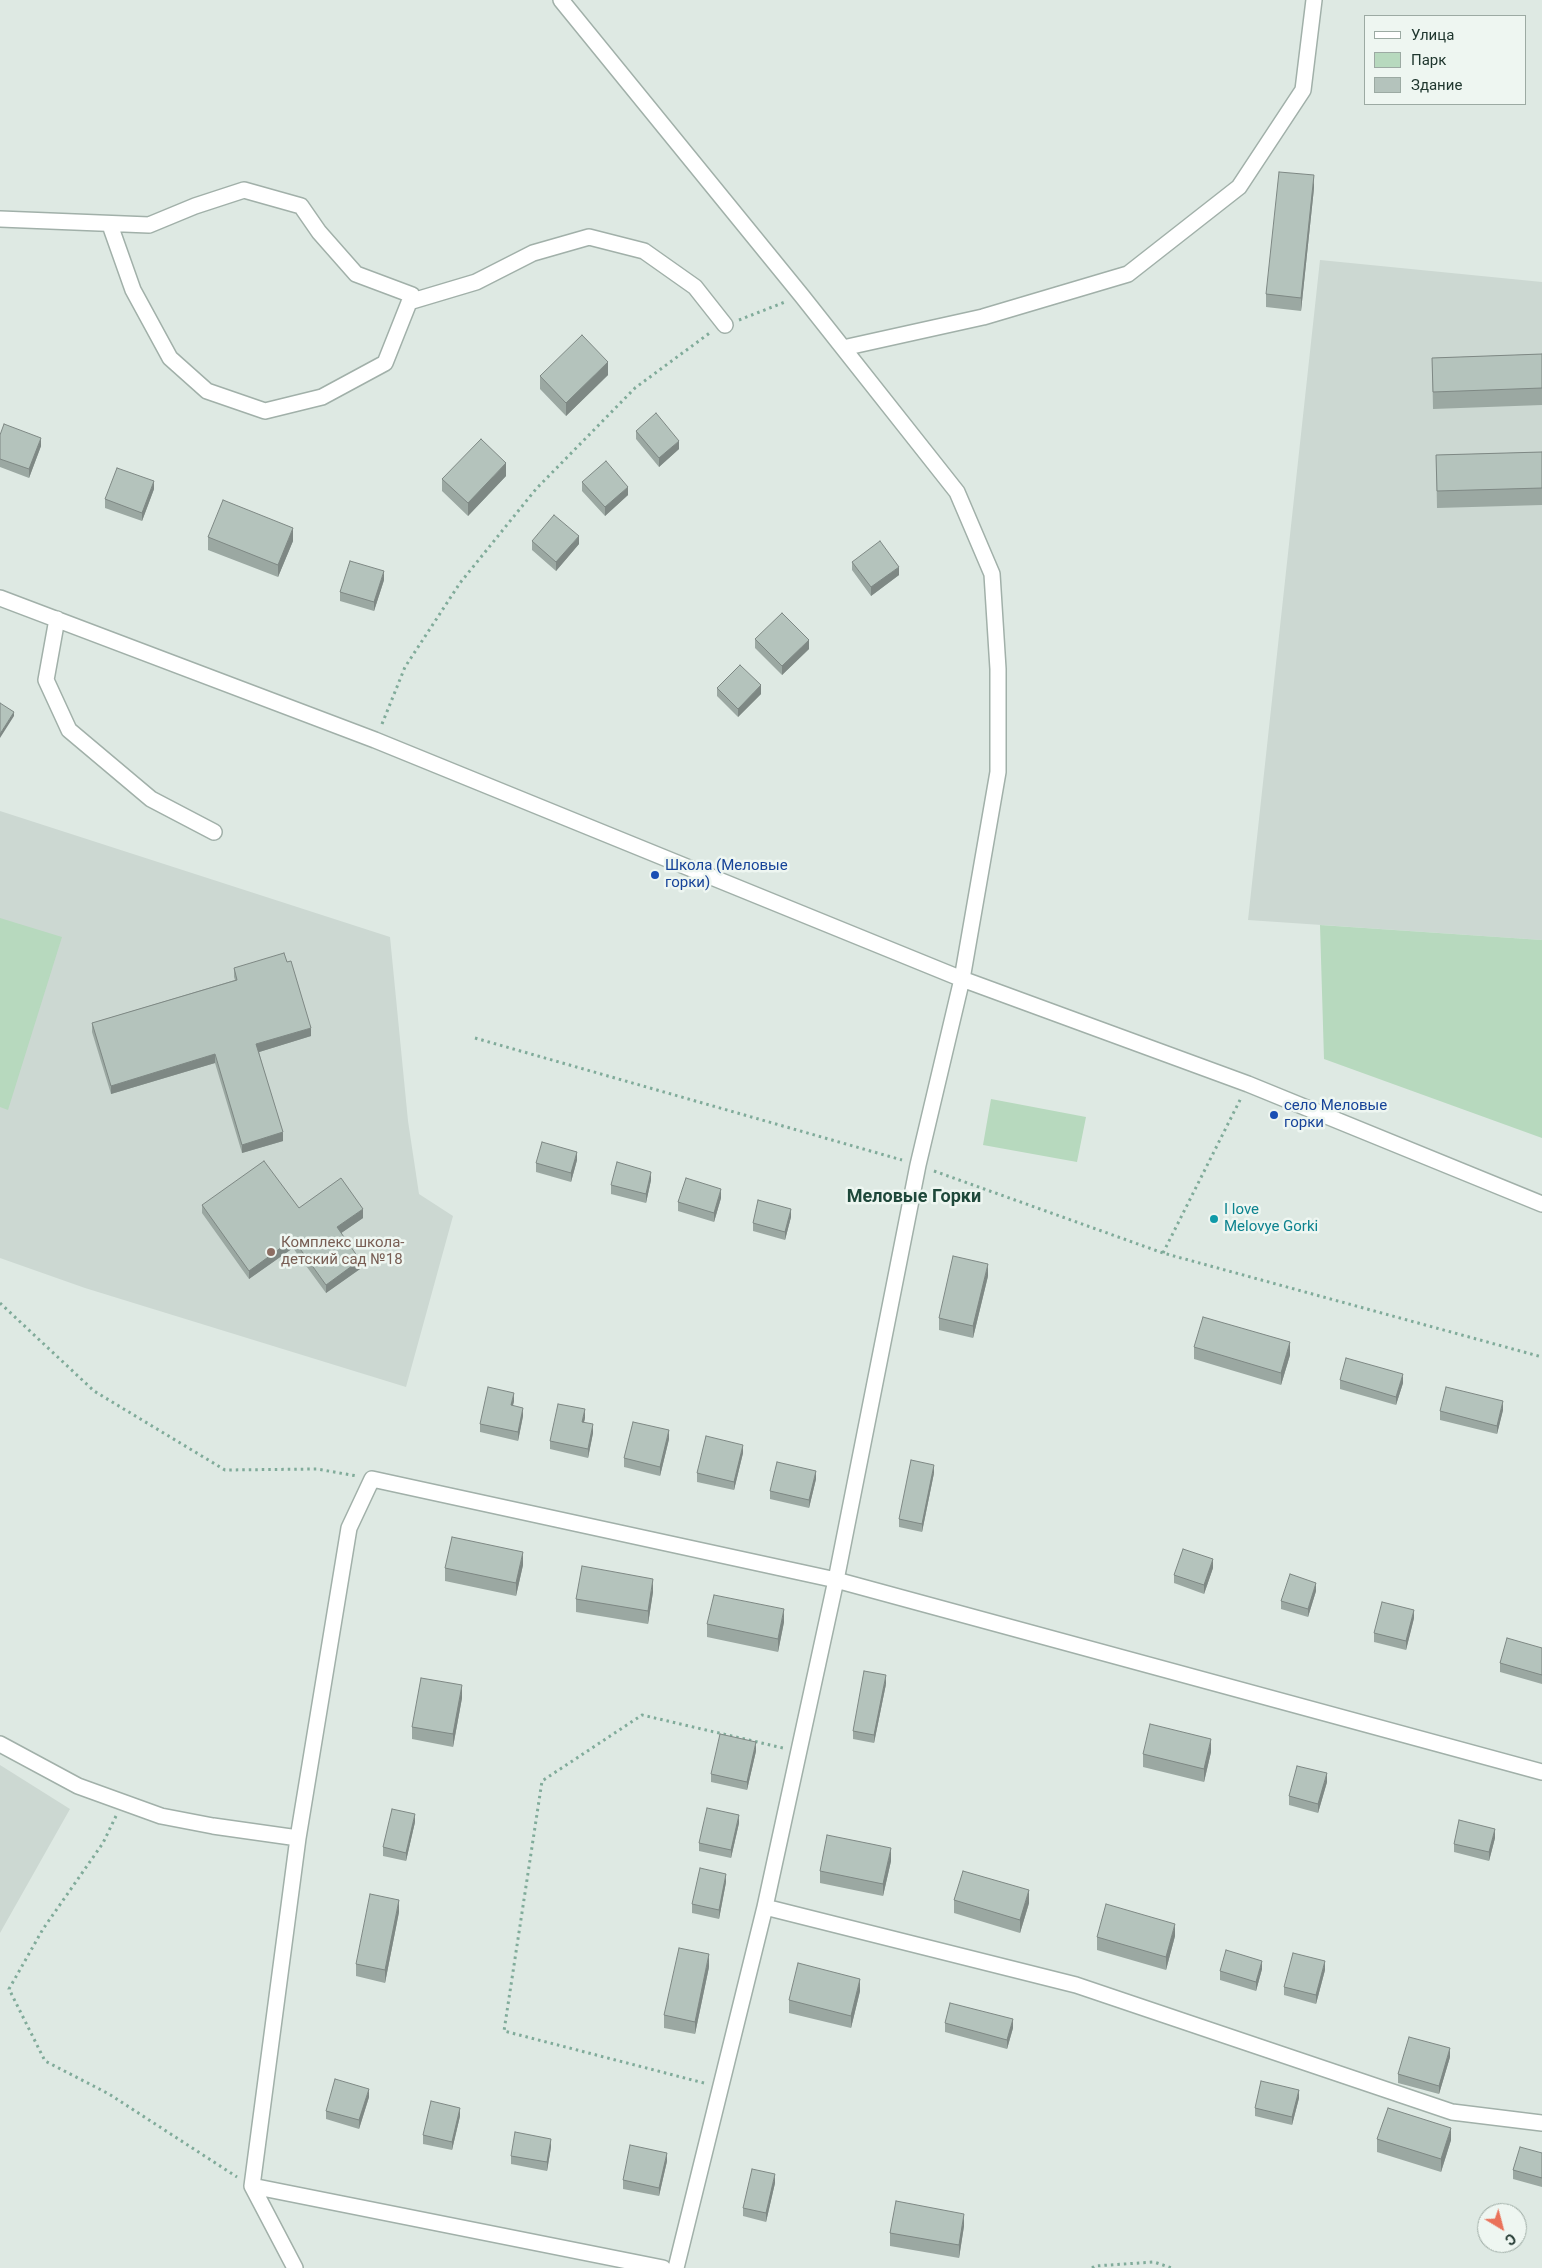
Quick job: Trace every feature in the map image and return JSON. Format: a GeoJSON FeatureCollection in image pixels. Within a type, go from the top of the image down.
{"type":"FeatureCollection","features":[{"type":"Feature","properties":{"kind":"street"},"geometry":{"type":"LineString","coordinates":[[561,0],[802,296],[957,492],[992,574],[998,669],[998,772],[962,979],[918,1165],[836,1580],[765,1907],[676,2268]]}},
{"type":"Feature","properties":{"kind":"street"},"geometry":{"type":"LineString","coordinates":[[843,348],[983,317],[1128,274],[1239,187],[1303,90],[1314,0]]}},
{"type":"Feature","properties":{"kind":"street"},"geometry":{"type":"LineString","coordinates":[[0,219],[110,225],[149,225],[195,206],[244,190],[301,206],[319,232],[356,274],[412,295],[384,363],[322,397],[265,411],[207,391],[170,358],[133,290],[110,225]]}},
{"type":"Feature","properties":{"kind":"street"},"geometry":{"type":"LineString","coordinates":[[409,302],[476,282],[533,253],[589,237],[644,251],[695,287],[725,325]]}},
{"type":"Feature","properties":{"kind":"street"},"geometry":{"type":"LineString","coordinates":[[0,598],[375,740],[962,979],[1248,1084],[1542,1204]]}},
{"type":"Feature","properties":{"kind":"street"},"geometry":{"type":"LineString","coordinates":[[57,620],[46,680],[69,730],[151,799],[214,832]]}},
{"type":"Feature","properties":{"kind":"street"},"geometry":{"type":"LineString","coordinates":[[295,2268],[252,2186],[298,1838],[349,1528],[372,1478],[836,1580],[1542,1772]]}},
{"type":"Feature","properties":{"kind":"street"},"geometry":{"type":"LineString","coordinates":[[0,1744],[78,1786],[161,1816],[298,1838]]}},
{"type":"Feature","properties":{"kind":"street"},"geometry":{"type":"LineString","coordinates":[[765,1907],[1076,1984],[1452,2112],[1542,2123]]}},
{"type":"Feature","properties":{"kind":"street"},"geometry":{"type":"LineString","coordinates":[[252,2186],[663,2268]]}},
{"type":"Feature","properties":{"kind":"path"},"geometry":{"type":"LineString","coordinates":[[375,740],[404,667],[460,583],[536,489],[635,388],[714,330],[802,296]]}},
{"type":"Feature","properties":{"kind":"path"},"geometry":{"type":"LineString","coordinates":[[475,1038],[918,1165],[1163,1253],[1542,1357]]}},
{"type":"Feature","properties":{"kind":"path"},"geometry":{"type":"LineString","coordinates":[[1163,1253],[1248,1084]]}},
{"type":"Feature","properties":{"kind":"path"},"geometry":{"type":"LineString","coordinates":[[0,1303],[94,1391],[225,1470],[317,1469],[372,1478]]}},
{"type":"Feature","properties":{"kind":"path"},"geometry":{"type":"LineString","coordinates":[[720,2088],[504,2030],[542,1781],[642,1714],[798,1752]]}},
{"type":"Feature","properties":{"kind":"path"},"geometry":{"type":"LineString","coordinates":[[122,1803],[103,1843],[43,1929],[9,1989],[45,2061],[109,2094],[252,2186]]}},
{"type":"Feature","properties":{"kind":"path"},"geometry":{"type":"LineString","coordinates":[[1092,2268],[1095,2266],[1154,2262],[1172,2268]]}},
{"type":"Feature","properties":{"kind":"shaded area"},"geometry":{"type":"Polygon","coordinates":[[[1320,260],[1542,282],[1542,940],[1248,920],[1320,260]]]}},
{"type":"Feature","properties":{"kind":"shaded area"},"geometry":{"type":"Polygon","coordinates":[[[0,811],[390,937],[408,1121],[419,1194],[453,1216],[406,1387],[85,1288],[0,1258],[0,811]]]}},
{"type":"Feature","properties":{"kind":"shaded area"},"geometry":{"type":"Polygon","coordinates":[[[0,1765],[70,1809],[0,1933],[0,1765]]]}},
{"type":"Feature","properties":{"kind":"green space"},"geometry":{"type":"Polygon","coordinates":[[[0,918],[62,937],[8,1110],[0,1107],[0,918]]]}},
{"type":"Feature","properties":{"kind":"green space"},"geometry":{"type":"Polygon","coordinates":[[[1320,925],[1542,940],[1542,1138],[1324,1059],[1320,925]]]}},
{"type":"Feature","properties":{"kind":"green space"},"geometry":{"type":"Polygon","coordinates":[[[991,1099],[1086,1117],[1077,1162],[983,1145],[991,1099]]]}},
{"type":"Feature","properties":{"kind":"building"},"geometry":{"type":"Polygon","coordinates":[[[1279,172],[1314,175],[1301,298],[1266,294],[1279,172]]]}},
{"type":"Feature","properties":{"kind":"building"},"geometry":{"type":"Polygon","coordinates":[[[582,335],[608,362],[566,403],[540,376],[582,335]]]}},
{"type":"Feature","properties":{"kind":"building"},"geometry":{"type":"Polygon","coordinates":[[[1542,354],[1542,388],[1433,392],[1432,358],[1542,354]]]}},
{"type":"Feature","properties":{"kind":"building"},"geometry":{"type":"Polygon","coordinates":[[[656,413],[679,441],[659,458],[636,431],[656,413]]]}},
{"type":"Feature","properties":{"kind":"building"},"geometry":{"type":"Polygon","coordinates":[[[4,424],[41,438],[29,469],[0,459],[0,435],[4,424]]]}},
{"type":"Feature","properties":{"kind":"building"},"geometry":{"type":"Polygon","coordinates":[[[481,439],[506,463],[468,503],[442,479],[481,439]]]}},
{"type":"Feature","properties":{"kind":"building"},"geometry":{"type":"Polygon","coordinates":[[[1542,452],[1542,488],[1437,491],[1436,455],[1542,452]]]}},
{"type":"Feature","properties":{"kind":"building"},"geometry":{"type":"Polygon","coordinates":[[[606,461],[628,487],[605,507],[582,482],[606,461]]]}},
{"type":"Feature","properties":{"kind":"building"},"geometry":{"type":"Polygon","coordinates":[[[117,468],[154,481],[142,513],[105,499],[117,468]]]}},
{"type":"Feature","properties":{"kind":"building"},"geometry":{"type":"Polygon","coordinates":[[[223,500],[293,528],[278,565],[208,537],[223,500]]]}},
{"type":"Feature","properties":{"kind":"building"},"geometry":{"type":"Polygon","coordinates":[[[554,515],[579,536],[556,562],[532,541],[554,515]]]}},
{"type":"Feature","properties":{"kind":"building"},"geometry":{"type":"Polygon","coordinates":[[[880,541],[899,567],[871,587],[852,562],[880,541]]]}},
{"type":"Feature","properties":{"kind":"building"},"geometry":{"type":"Polygon","coordinates":[[[350,561],[384,571],[374,602],[340,592],[350,561]]]}},
{"type":"Feature","properties":{"kind":"building"},"geometry":{"type":"Polygon","coordinates":[[[782,613],[809,640],[782,666],[755,639],[782,613]]]}},
{"type":"Feature","properties":{"kind":"building"},"geometry":{"type":"Polygon","coordinates":[[[740,665],[761,685],[738,709],[717,688],[740,665]]]}},
{"type":"Feature","properties":{"kind":"building"},"geometry":{"type":"Polygon","coordinates":[[[0,703],[14,712],[0,734],[0,703]]]}},
{"type":"Feature","properties":{"kind":"building"},"geometry":{"type":"Polygon","coordinates":[[[284,953],[287,962],[291,961],[311,1028],[256,1044],[283,1132],[242,1145],[215,1054],[111,1086],[92,1023],[237,980],[234,968],[284,953]]]}},
{"type":"Feature","properties":{"kind":"building"},"geometry":{"type":"Polygon","coordinates":[[[542,1142],[577,1152],[571,1173],[536,1163],[542,1142]]]}},
{"type":"Feature","properties":{"kind":"building"},"geometry":{"type":"Polygon","coordinates":[[[264,1161],[299,1208],[341,1178],[363,1209],[337,1227],[360,1260],[326,1285],[293,1239],[249,1271],[202,1205],[264,1161]]]}},
{"type":"Feature","properties":{"kind":"building"},"geometry":{"type":"Polygon","coordinates":[[[617,1162],[651,1172],[646,1194],[611,1185],[617,1162]]]}},
{"type":"Feature","properties":{"kind":"building"},"geometry":{"type":"Polygon","coordinates":[[[686,1178],[721,1189],[714,1213],[678,1202],[686,1178]]]}},
{"type":"Feature","properties":{"kind":"building"},"geometry":{"type":"Polygon","coordinates":[[[758,1200],[791,1209],[785,1232],[753,1223],[758,1200]]]}},
{"type":"Feature","properties":{"kind":"building"},"geometry":{"type":"Polygon","coordinates":[[[953,1256],[988,1264],[973,1326],[939,1318],[953,1256]]]}},
{"type":"Feature","properties":{"kind":"building"},"geometry":{"type":"Polygon","coordinates":[[[1203,1317],[1290,1342],[1281,1373],[1194,1347],[1203,1317]]]}},
{"type":"Feature","properties":{"kind":"building"},"geometry":{"type":"Polygon","coordinates":[[[1346,1358],[1403,1374],[1396,1397],[1340,1380],[1346,1358]]]}},
{"type":"Feature","properties":{"kind":"building"},"geometry":{"type":"Polygon","coordinates":[[[488,1387],[514,1393],[511,1405],[523,1408],[518,1432],[480,1424],[488,1387]]]}},
{"type":"Feature","properties":{"kind":"building"},"geometry":{"type":"Polygon","coordinates":[[[1446,1387],[1503,1401],[1497,1426],[1440,1411],[1446,1387]]]}},
{"type":"Feature","properties":{"kind":"building"},"geometry":{"type":"Polygon","coordinates":[[[558,1404],[585,1409],[582,1422],[593,1424],[588,1449],[550,1441],[558,1404]]]}},
{"type":"Feature","properties":{"kind":"building"},"geometry":{"type":"Polygon","coordinates":[[[633,1422],[669,1430],[660,1467],[624,1458],[633,1422]]]}},
{"type":"Feature","properties":{"kind":"building"},"geometry":{"type":"Polygon","coordinates":[[[706,1436],[743,1445],[734,1482],[697,1473],[706,1436]]]}},
{"type":"Feature","properties":{"kind":"building"},"geometry":{"type":"Polygon","coordinates":[[[911,1460],[934,1465],[922,1524],[899,1519],[911,1460]]]}},
{"type":"Feature","properties":{"kind":"building"},"geometry":{"type":"Polygon","coordinates":[[[777,1462],[816,1471],[809,1500],[770,1491],[777,1462]]]}},
{"type":"Feature","properties":{"kind":"building"},"geometry":{"type":"Polygon","coordinates":[[[452,1537],[523,1552],[516,1583],[445,1568],[452,1537]]]}},
{"type":"Feature","properties":{"kind":"building"},"geometry":{"type":"Polygon","coordinates":[[[1183,1549],[1213,1559],[1204,1585],[1174,1575],[1183,1549]]]}},
{"type":"Feature","properties":{"kind":"building"},"geometry":{"type":"Polygon","coordinates":[[[582,1566],[653,1579],[648,1611],[576,1599],[582,1566]]]}},
{"type":"Feature","properties":{"kind":"building"},"geometry":{"type":"Polygon","coordinates":[[[1290,1574],[1316,1583],[1308,1609],[1281,1601],[1290,1574]]]}},
{"type":"Feature","properties":{"kind":"building"},"geometry":{"type":"Polygon","coordinates":[[[714,1595],[784,1609],[778,1639],[707,1624],[714,1595]]]}},
{"type":"Feature","properties":{"kind":"building"},"geometry":{"type":"Polygon","coordinates":[[[1382,1602],[1414,1610],[1406,1641],[1374,1633],[1382,1602]]]}},
{"type":"Feature","properties":{"kind":"building"},"geometry":{"type":"Polygon","coordinates":[[[1507,1638],[1542,1648],[1542,1675],[1500,1663],[1507,1638]]]}},
{"type":"Feature","properties":{"kind":"building"},"geometry":{"type":"Polygon","coordinates":[[[864,1671],[886,1675],[874,1735],[853,1731],[864,1671]]]}},
{"type":"Feature","properties":{"kind":"building"},"geometry":{"type":"Polygon","coordinates":[[[421,1678],[462,1685],[453,1734],[412,1727],[421,1678]]]}},
{"type":"Feature","properties":{"kind":"building"},"geometry":{"type":"Polygon","coordinates":[[[1150,1724],[1211,1739],[1204,1769],[1143,1754],[1150,1724]]]}},
{"type":"Feature","properties":{"kind":"building"},"geometry":{"type":"Polygon","coordinates":[[[720,1734],[756,1742],[747,1782],[711,1774],[720,1734]]]}},
{"type":"Feature","properties":{"kind":"building"},"geometry":{"type":"Polygon","coordinates":[[[1297,1766],[1327,1773],[1318,1804],[1289,1796],[1297,1766]]]}},
{"type":"Feature","properties":{"kind":"building"},"geometry":{"type":"Polygon","coordinates":[[[707,1808],[739,1815],[731,1850],[699,1843],[707,1808]]]}},
{"type":"Feature","properties":{"kind":"building"},"geometry":{"type":"Polygon","coordinates":[[[392,1809],[415,1814],[406,1853],[383,1847],[392,1809]]]}},
{"type":"Feature","properties":{"kind":"building"},"geometry":{"type":"Polygon","coordinates":[[[1459,1820],[1495,1829],[1489,1852],[1454,1844],[1459,1820]]]}},
{"type":"Feature","properties":{"kind":"building"},"geometry":{"type":"Polygon","coordinates":[[[827,1835],[891,1848],[883,1884],[820,1871],[827,1835]]]}},
{"type":"Feature","properties":{"kind":"building"},"geometry":{"type":"Polygon","coordinates":[[[700,1868],[726,1874],[719,1910],[692,1904],[700,1868]]]}},
{"type":"Feature","properties":{"kind":"building"},"geometry":{"type":"Polygon","coordinates":[[[963,1871],[1029,1890],[1020,1920],[954,1900],[963,1871]]]}},
{"type":"Feature","properties":{"kind":"building"},"geometry":{"type":"Polygon","coordinates":[[[370,1894],[399,1900],[385,1970],[356,1964],[370,1894]]]}},
{"type":"Feature","properties":{"kind":"building"},"geometry":{"type":"Polygon","coordinates":[[[1106,1904],[1175,1924],[1166,1957],[1097,1937],[1106,1904]]]}},
{"type":"Feature","properties":{"kind":"building"},"geometry":{"type":"Polygon","coordinates":[[[679,1948],[709,1954],[695,2022],[664,2015],[679,1948]]]}},
{"type":"Feature","properties":{"kind":"building"},"geometry":{"type":"Polygon","coordinates":[[[1226,1950],[1262,1961],[1256,1982],[1220,1971],[1226,1950]]]}},
{"type":"Feature","properties":{"kind":"building"},"geometry":{"type":"Polygon","coordinates":[[[1293,1953],[1325,1961],[1316,1995],[1284,1987],[1293,1953]]]}},
{"type":"Feature","properties":{"kind":"building"},"geometry":{"type":"Polygon","coordinates":[[[798,1963],[860,1979],[851,2016],[789,2000],[798,1963]]]}},
{"type":"Feature","properties":{"kind":"building"},"geometry":{"type":"Polygon","coordinates":[[[950,2003],[1013,2019],[1007,2040],[945,2023],[950,2003]]]}},
{"type":"Feature","properties":{"kind":"building"},"geometry":{"type":"Polygon","coordinates":[[[1409,2037],[1450,2048],[1439,2086],[1398,2074],[1409,2037]]]}},
{"type":"Feature","properties":{"kind":"building"},"geometry":{"type":"Polygon","coordinates":[[[335,2079],[369,2089],[359,2120],[326,2111],[335,2079]]]}},
{"type":"Feature","properties":{"kind":"building"},"geometry":{"type":"Polygon","coordinates":[[[1261,2081],[1299,2090],[1292,2117],[1255,2108],[1261,2081]]]}},
{"type":"Feature","properties":{"kind":"building"},"geometry":{"type":"Polygon","coordinates":[[[431,2101],[460,2108],[452,2142],[423,2135],[431,2101]]]}},
{"type":"Feature","properties":{"kind":"building"},"geometry":{"type":"Polygon","coordinates":[[[1388,2108],[1451,2128],[1441,2159],[1377,2139],[1388,2108]]]}},
{"type":"Feature","properties":{"kind":"building"},"geometry":{"type":"Polygon","coordinates":[[[515,2132],[551,2139],[547,2162],[511,2156],[515,2132]]]}},
{"type":"Feature","properties":{"kind":"building"},"geometry":{"type":"Polygon","coordinates":[[[630,2145],[667,2153],[659,2188],[623,2180],[630,2145]]]}},
{"type":"Feature","properties":{"kind":"building"},"geometry":{"type":"Polygon","coordinates":[[[1520,2147],[1542,2153],[1542,2178],[1513,2170],[1520,2147]]]}},
{"type":"Feature","properties":{"kind":"building"},"geometry":{"type":"Polygon","coordinates":[[[752,2169],[775,2174],[766,2213],[743,2208],[752,2169]]]}},
{"type":"Feature","properties":{"kind":"building"},"geometry":{"type":"Polygon","coordinates":[[[896,2201],[964,2214],[959,2245],[890,2233],[896,2201]]]}},
{"type":"Feature","properties":{"kind":"place","name":"Школа (Меловые горки)"},"geometry":{"type":"Point","coordinates":[655,875]}},
{"type":"Feature","properties":{"kind":"place","name":"село Меловые горки"},"geometry":{"type":"Point","coordinates":[1274,1115]}},
{"type":"Feature","properties":{"kind":"place","name":"I love Melovye Gorki"},"geometry":{"type":"Point","coordinates":[1214,1219]}},
{"type":"Feature","properties":{"kind":"place","name":"Комплекс школа- детский сад №18"},"geometry":{"type":"Point","coordinates":[271,1252]}},
{"type":"Feature","properties":{"kind":"district","name":"Меловые Горки"},"geometry":{"type":"Point","coordinates":[914,1197]}}]}
